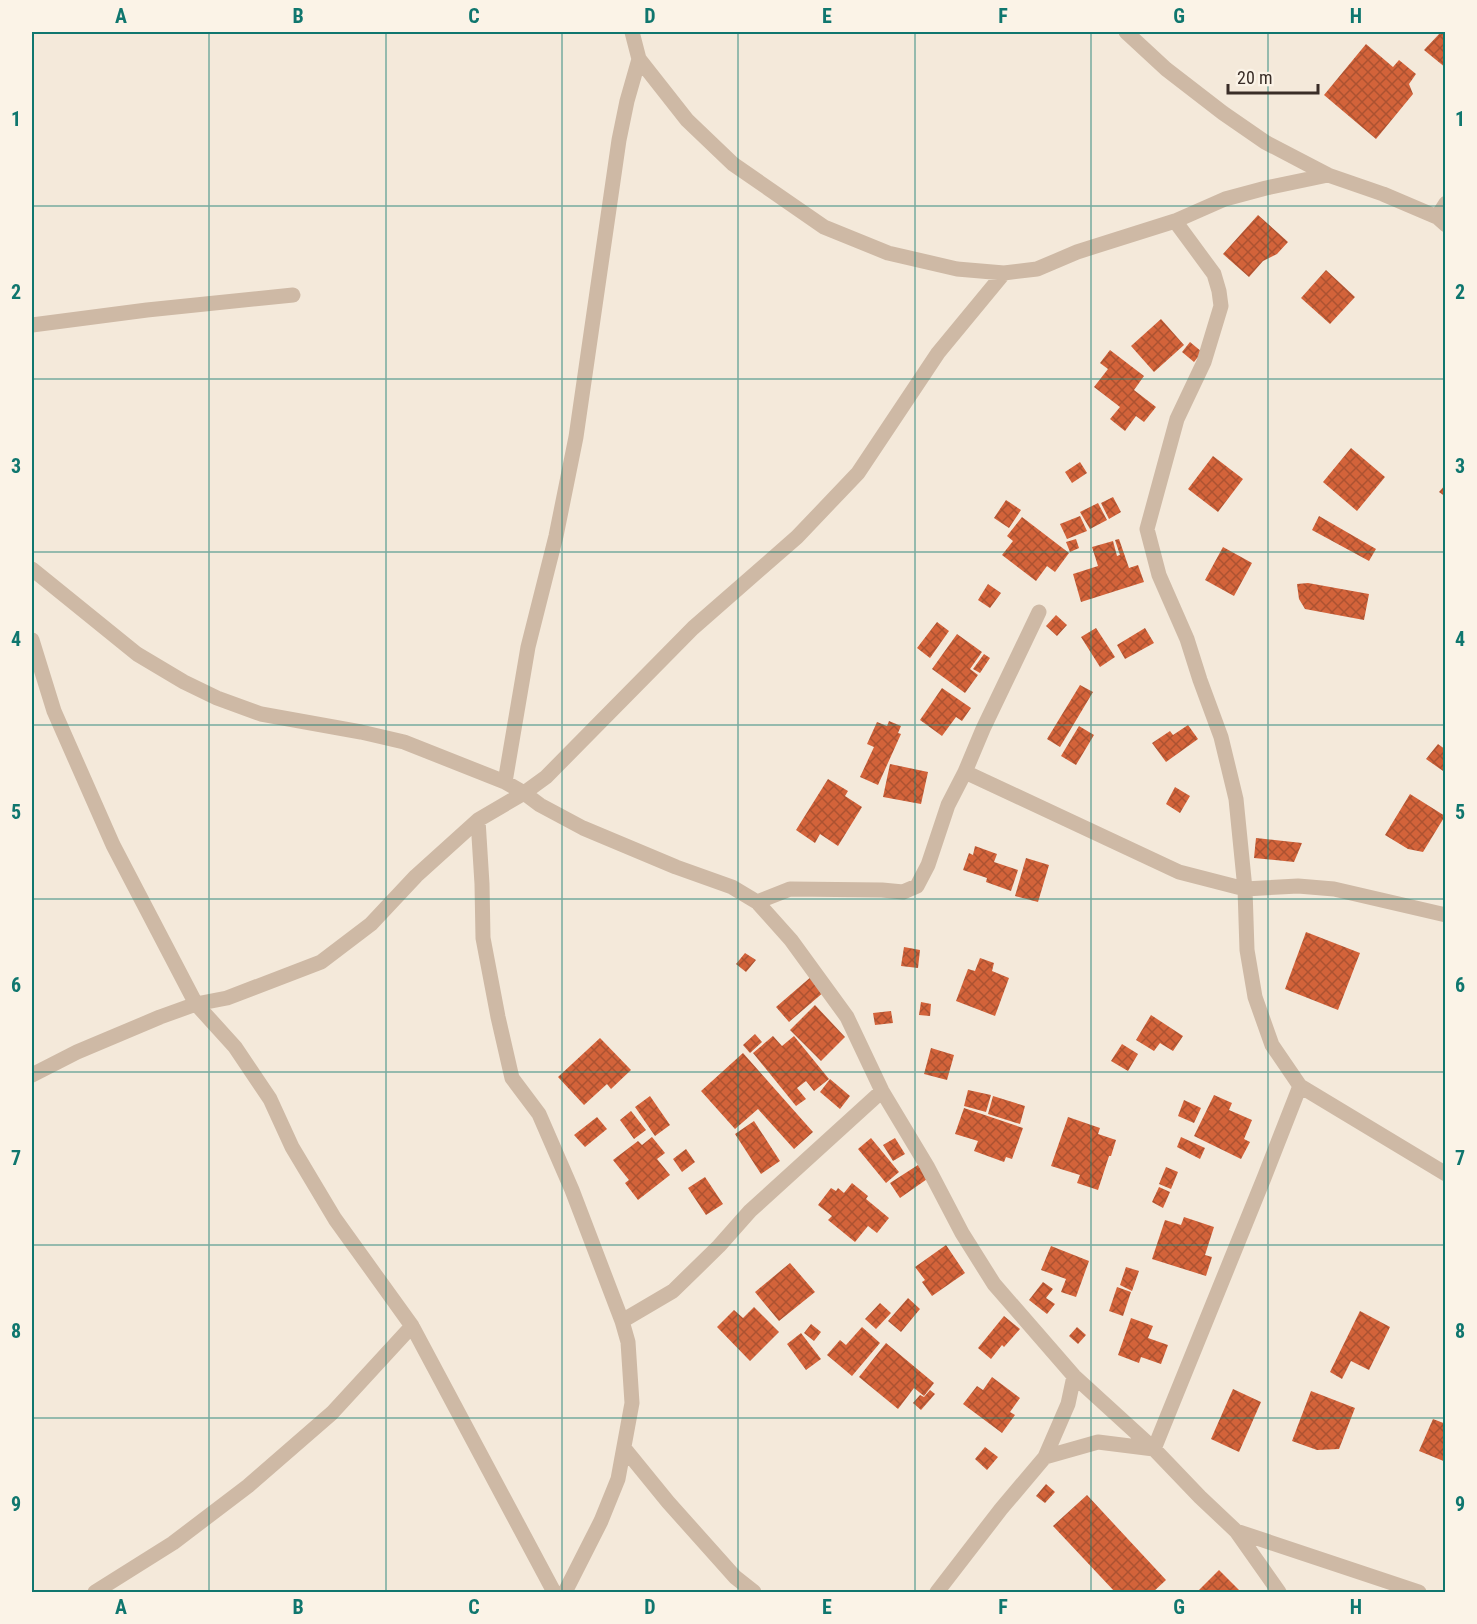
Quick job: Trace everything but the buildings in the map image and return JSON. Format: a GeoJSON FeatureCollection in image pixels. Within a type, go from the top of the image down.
{"type":"FeatureCollection","features":[{"type":"Feature","properties":{"kind":"street"},"geometry":{"type":"LineString","coordinates":[[632,32],[639,58],[687,120],[733,165],[824,227],[888,253],[957,269],[1004,273],[1037,269],[1077,252],[1175,221],[1225,199],[1266,188],[1328,176]]}},
{"type":"Feature","properties":{"kind":"street"},"geometry":{"type":"LineString","coordinates":[[1126,32],[1166,69],[1222,112],[1265,142],[1328,176],[1383,194],[1441,221],[1446,203]]}},
{"type":"Feature","properties":{"kind":"street"},"geometry":{"type":"LineString","coordinates":[[504,782],[528,647],[556,536],[576,437],[619,140],[639,58]]}},
{"type":"Feature","properties":{"kind":"street"},"geometry":{"type":"LineString","coordinates":[[1175,221],[1214,274],[1221,306],[1204,362],[1177,419],[1147,529],[1159,574],[1187,639],[1221,737],[1236,799],[1245,889],[1247,950],[1255,997],[1272,1045],[1300,1086],[1446,1174]]}},
{"type":"Feature","properties":{"kind":"street"},"geometry":{"type":"LineString","coordinates":[[32,1075],[77,1052],[160,1017],[196,1004],[227,998],[321,962],[370,924],[416,876],[478,820],[546,777],[693,628],[797,537],[858,473],[938,353],[1004,273]]}},
{"type":"Feature","properties":{"kind":"street"},"geometry":{"type":"LineString","coordinates":[[32,325],[293,295]]}},
{"type":"Feature","properties":{"kind":"street"},"geometry":{"type":"LineString","coordinates":[[32,569],[137,654],[217,699],[261,714],[404,742],[504,782],[583,828],[676,867],[732,887],[757,902],[790,940],[847,1017],[882,1091],[927,1166],[962,1233],[994,1284],[1074,1376],[1154,1449],[1236,1531],[1279,1593]]}},
{"type":"Feature","properties":{"kind":"street"},"geometry":{"type":"LineString","coordinates":[[757,902],[790,889],[903,892],[917,886],[928,865],[948,805],[1039,612]]}},
{"type":"Feature","properties":{"kind":"street"},"geometry":{"type":"LineString","coordinates":[[32,640],[54,711],[113,845],[196,1004],[235,1047],[270,1099],[292,1147],[335,1219],[412,1326],[554,1593]]}},
{"type":"Feature","properties":{"kind":"street"},"geometry":{"type":"LineString","coordinates":[[965,772],[1179,872],[1245,889],[1298,886],[1334,889],[1446,915]]}},
{"type":"Feature","properties":{"kind":"street"},"geometry":{"type":"LineString","coordinates":[[478,820],[483,938],[512,1078],[539,1114],[572,1190],[628,1342],[632,1403],[618,1479],[601,1521],[566,1593]]}},
{"type":"Feature","properties":{"kind":"street"},"geometry":{"type":"LineString","coordinates":[[1154,1449],[1300,1086]]}},
{"type":"Feature","properties":{"kind":"street"},"geometry":{"type":"LineString","coordinates":[[622,1321],[673,1291],[719,1246],[750,1211],[882,1091]]}},
{"type":"Feature","properties":{"kind":"street"},"geometry":{"type":"LineString","coordinates":[[95,1593],[173,1543],[248,1486],[332,1413],[412,1326]]}},
{"type":"Feature","properties":{"kind":"street"},"geometry":{"type":"LineString","coordinates":[[936,1593],[1001,1509],[1045,1457],[1068,1404],[1074,1376]]}},
{"type":"Feature","properties":{"kind":"street"},"geometry":{"type":"LineString","coordinates":[[1045,1457],[1098,1442],[1154,1449]]}},
{"type":"Feature","properties":{"kind":"street"},"geometry":{"type":"LineString","coordinates":[[624,1448],[668,1502],[735,1577],[754,1593]]}},
{"type":"Feature","properties":{"kind":"street"},"geometry":{"type":"LineString","coordinates":[[1236,1531],[1419,1593]]}}]}
